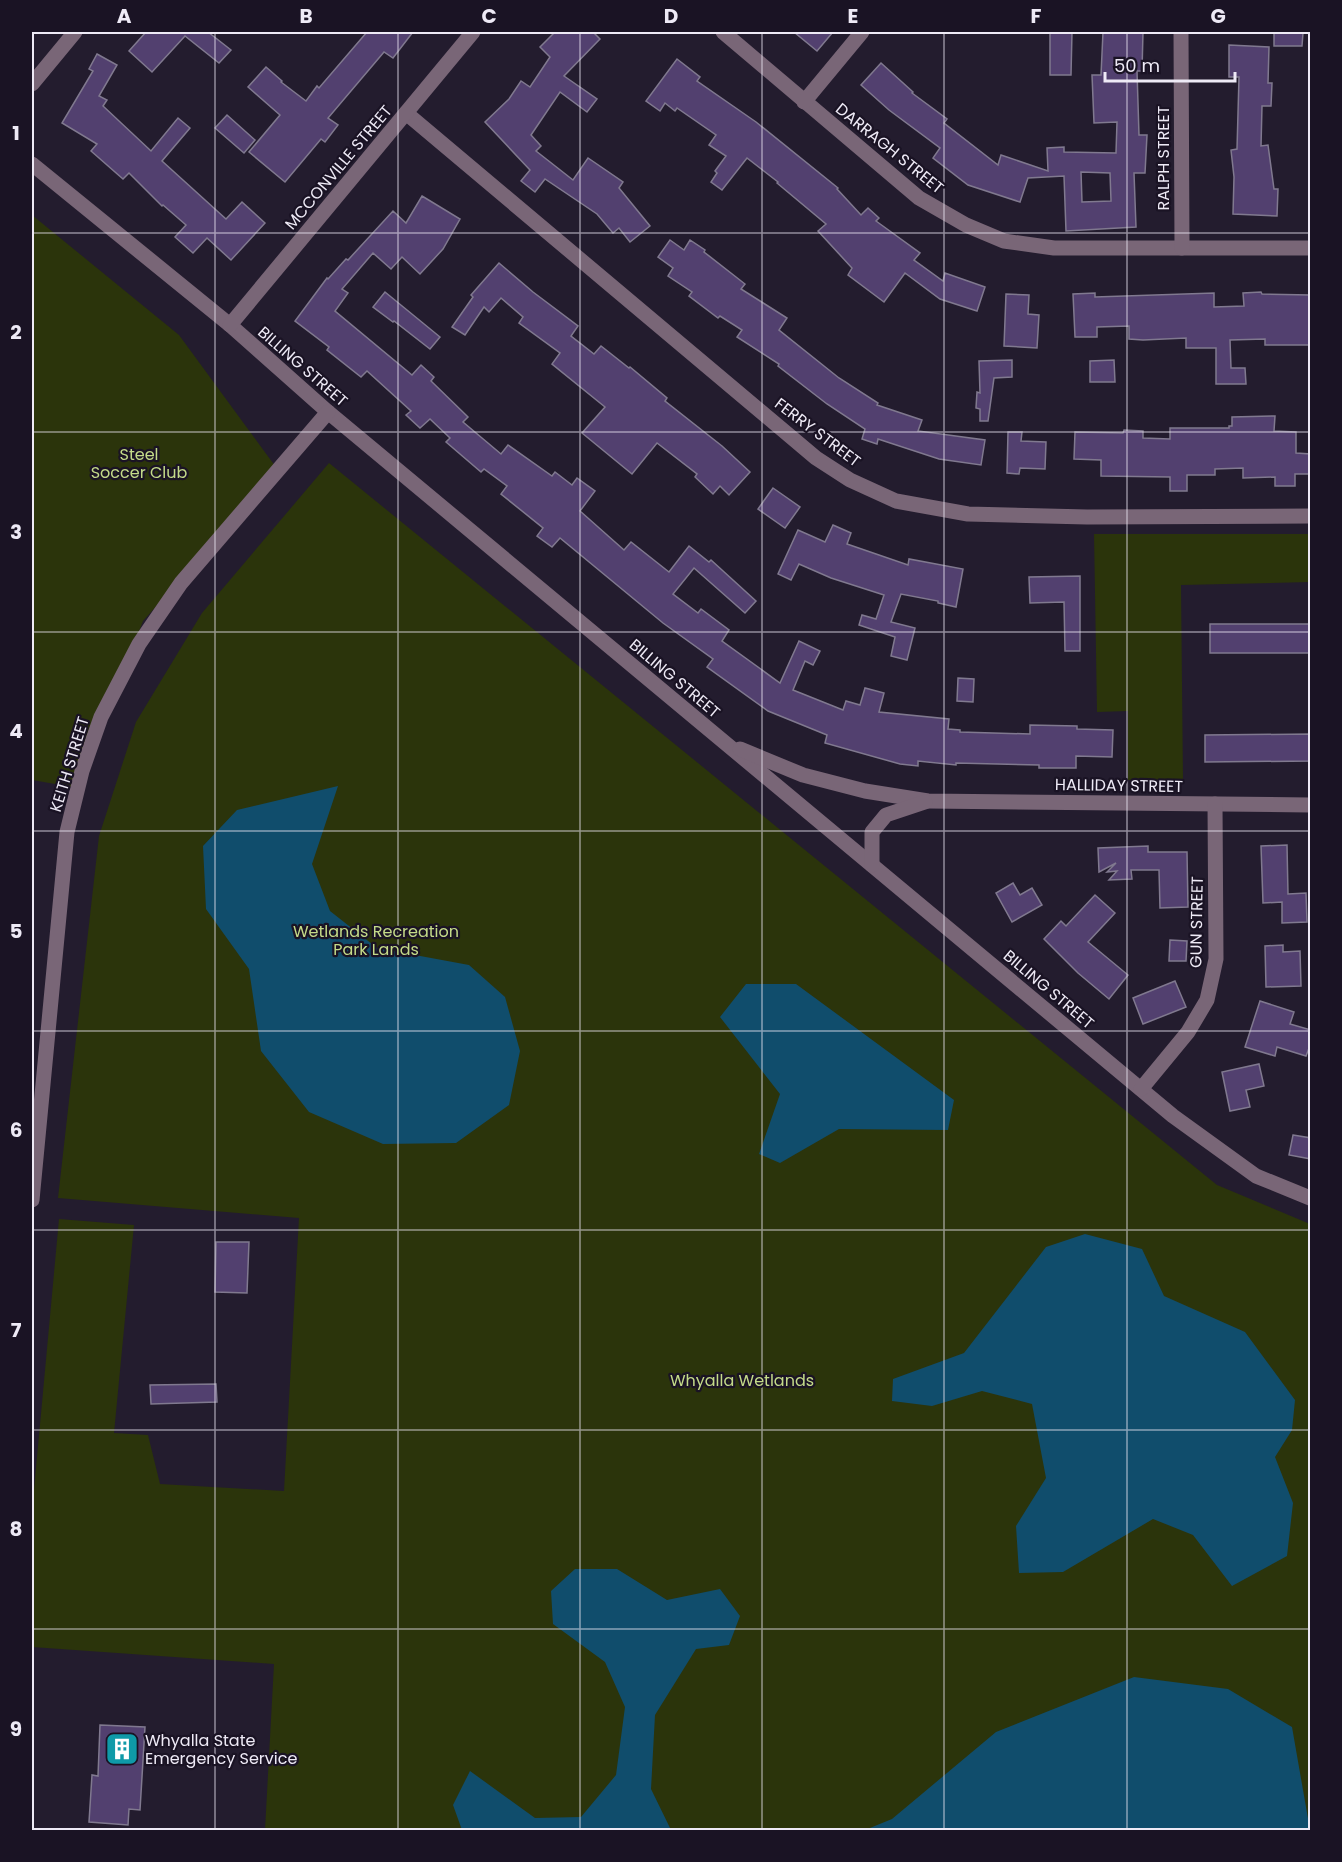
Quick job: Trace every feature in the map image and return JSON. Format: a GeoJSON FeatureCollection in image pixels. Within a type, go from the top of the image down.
{"type":"FeatureCollection","features":[{"type":"Feature","properties":{"kind":"street"},"geometry":{"type":"LineString","coordinates":[[32,84],[75,32]]}},
{"type":"Feature","properties":{"kind":"street","name":"MCCONVILLE STREET"},"geometry":{"type":"LineString","coordinates":[[230,325],[473,32]]}},
{"type":"Feature","properties":{"kind":"street","name":"DARRAGH STREET"},"geometry":{"type":"LineString","coordinates":[[723,32],[919,198],[966,225],[1004,241],[1054,248],[1311,248]]}},
{"type":"Feature","properties":{"kind":"street"},"geometry":{"type":"LineString","coordinates":[[804,102],[862,32]]}},
{"type":"Feature","properties":{"kind":"street","name":"RALPH STREET"},"geometry":{"type":"LineString","coordinates":[[1181,32],[1182,248]]}},
{"type":"Feature","properties":{"kind":"street","name":"FERRY STREET"},"geometry":{"type":"LineString","coordinates":[[406,113],[816,458],[850,480],[896,501],[968,514],[1087,517],[1311,516]]}},
{"type":"Feature","properties":{"kind":"street","name":"BILLING STREET"},"geometry":{"type":"LineString","coordinates":[[32,164],[230,325],[328,412],[1173,1116],[1256,1176],[1311,1198]]}},
{"type":"Feature","properties":{"kind":"street","name":"KEITH STREET"},"geometry":{"type":"LineString","coordinates":[[32,1200],[36,1101],[67,832],[82,771],[101,717],[140,644],[181,583],[328,412]]}},
{"type":"Feature","properties":{"kind":"street","name":"HALLIDAY STREET"},"geometry":{"type":"LineString","coordinates":[[726,743],[803,776],[865,791],[928,801],[1311,805]]}},
{"type":"Feature","properties":{"kind":"street","name":"HALLIDAY STREET"},"geometry":{"type":"LineString","coordinates":[[872,865],[872,832],[886,814],[928,801]]}},
{"type":"Feature","properties":{"kind":"street","name":"GUN STREET"},"geometry":{"type":"LineString","coordinates":[[1141,1089],[1188,1032],[1208,1000],[1216,959],[1215,804]]}},
{"type":"Feature","properties":{"kind":"green space","name":"Steel Soccer Club"},"geometry":{"type":"Polygon","coordinates":[[[32,215],[179,335],[278,470],[143,621],[78,788],[32,780],[32,215]]]}},
{"type":"Feature","properties":{"kind":"green space","name":"Whyalla Wetlands"},"geometry":{"type":"Polygon","coordinates":[[[329,463],[1217,1185],[1310,1224],[1310,1830],[265,1830],[274,1664],[32,1647],[32,1511],[59,1219],[134,1225],[114,1433],[148,1435],[160,1484],[284,1491],[299,1218],[58,1198],[99,836],[136,722],[202,613],[329,463]]]}},
{"type":"Feature","properties":{"kind":"green space"},"geometry":{"type":"Polygon","coordinates":[[[1094,534],[1310,534],[1310,582],[1181,585],[1183,780],[1128,780],[1128,711],[1097,712],[1094,534]]]}},
{"type":"Feature","properties":{"kind":"water"},"geometry":{"type":"Polygon","coordinates":[[[338,786],[312,864],[330,911],[377,948],[469,965],[505,997],[520,1051],[509,1105],[456,1143],[383,1144],[309,1112],[261,1051],[249,969],[206,909],[203,846],[237,810],[338,786]]]}},
{"type":"Feature","properties":{"kind":"water"},"geometry":{"type":"Polygon","coordinates":[[[746,984],[796,984],[954,1100],[948,1130],[839,1129],[780,1163],[759,1154],[780,1094],[720,1017],[746,984]]]}},
{"type":"Feature","properties":{"kind":"water"},"geometry":{"type":"Polygon","coordinates":[[[1085,1234],[1142,1249],[1164,1296],[1245,1332],[1295,1400],[1292,1430],[1275,1457],[1293,1503],[1287,1556],[1232,1586],[1193,1535],[1153,1519],[1063,1572],[1019,1573],[1016,1526],[1046,1478],[1032,1404],[982,1391],[932,1406],[892,1401],[893,1379],[964,1353],[1046,1247],[1085,1234]]]}},
{"type":"Feature","properties":{"kind":"water"},"geometry":{"type":"Polygon","coordinates":[[[575,1569],[617,1569],[667,1600],[720,1589],[740,1616],[729,1645],[696,1649],[655,1715],[651,1789],[671,1830],[462,1830],[453,1805],[470,1771],[535,1818],[581,1817],[616,1775],[625,1707],[605,1662],[553,1624],[551,1591],[575,1569]]]}},
{"type":"Feature","properties":{"kind":"water"},"geometry":{"type":"Polygon","coordinates":[[[1134,1677],[1228,1689],[1292,1727],[1310,1830],[865,1830],[892,1819],[996,1732],[1134,1677]]]}},
{"type":"Feature","properties":{"kind":"building"},"geometry":{"type":"Polygon","coordinates":[[[146,32],[208,32],[231,50],[219,63],[185,36],[152,72],[129,51],[146,32]]]}},
{"type":"Feature","properties":{"kind":"building"},"geometry":{"type":"Polygon","coordinates":[[[367,32],[413,32],[393,58],[384,52],[328,118],[338,125],[325,142],[321,139],[285,182],[249,152],[280,115],[248,87],[266,67],[306,101],[367,32]]]}},
{"type":"Feature","properties":{"kind":"building"},"geometry":{"type":"Polygon","coordinates":[[[555,32],[593,32],[600,39],[564,76],[597,99],[587,112],[560,92],[531,135],[541,146],[536,151],[573,180],[588,158],[623,182],[619,188],[650,226],[630,242],[619,228],[613,233],[597,214],[545,179],[535,192],[521,181],[530,170],[485,122],[509,99],[521,81],[530,87],[550,57],[540,47],[555,32]]]}},
{"type":"Feature","properties":{"kind":"building"},"geometry":{"type":"Polygon","coordinates":[[[794,32],[833,32],[817,51],[794,32]]]}},
{"type":"Feature","properties":{"kind":"building"},"geometry":{"type":"Polygon","coordinates":[[[1050,32],[1072,32],[1071,75],[1050,75],[1050,32]]]}},
{"type":"Feature","properties":{"kind":"building"},"geometry":{"type":"Polygon","coordinates":[[[1103,32],[1143,32],[1142,71],[1137,71],[1139,135],[1147,135],[1145,173],[1134,173],[1136,227],[1066,231],[1064,176],[1028,178],[1020,202],[968,185],[933,158],[940,148],[889,110],[861,85],[881,63],[912,93],[947,119],[944,123],[998,165],[1001,155],[1048,171],[1047,148],[1064,147],[1064,152],[1116,153],[1117,122],[1094,123],[1092,75],[1101,75],[1103,32]],[[1081,172],[1082,202],[1111,201],[1110,173],[1081,172]]]}},
{"type":"Feature","properties":{"kind":"building"},"geometry":{"type":"Polygon","coordinates":[[[1274,33],[1303,33],[1302,46],[1274,46],[1274,33]]]}},
{"type":"Feature","properties":{"kind":"building"},"geometry":{"type":"Polygon","coordinates":[[[1229,45],[1269,47],[1268,83],[1272,83],[1271,106],[1262,106],[1261,146],[1268,145],[1274,189],[1278,189],[1277,216],[1233,214],[1234,177],[1231,150],[1237,149],[1239,77],[1229,77],[1229,45]]]}},
{"type":"Feature","properties":{"kind":"building"},"geometry":{"type":"Polygon","coordinates":[[[97,54],[117,65],[99,96],[107,100],[103,106],[151,151],[178,118],[190,128],[162,161],[226,219],[242,202],[265,223],[231,260],[207,238],[193,253],[175,237],[186,225],[162,206],[129,173],[123,179],[91,151],[97,144],[62,123],[93,71],[89,69],[97,54]]]}},
{"type":"Feature","properties":{"kind":"building"},"geometry":{"type":"Polygon","coordinates":[[[677,59],[700,77],[697,81],[756,122],[838,188],[861,215],[868,208],[879,218],[876,221],[920,253],[914,260],[943,281],[945,273],[985,287],[977,311],[940,299],[905,273],[884,302],[848,275],[852,268],[818,231],[826,224],[747,158],[722,190],[711,182],[717,173],[715,171],[726,156],[709,145],[716,135],[677,108],[675,111],[665,103],[660,111],[646,101],[677,59]]]}},
{"type":"Feature","properties":{"kind":"building"},"geometry":{"type":"Polygon","coordinates":[[[227,115],[255,140],[244,153],[215,128],[227,115]]]}},
{"type":"Feature","properties":{"kind":"building"},"geometry":{"type":"Polygon","coordinates":[[[422,196],[460,219],[443,249],[420,274],[402,257],[391,269],[373,253],[342,289],[348,293],[335,311],[412,375],[421,365],[434,377],[431,381],[468,417],[463,422],[501,454],[508,445],[552,476],[555,472],[572,485],[577,478],[595,491],[580,511],[624,550],[631,542],[669,572],[689,546],[709,562],[711,560],[756,601],[745,613],[694,568],[673,594],[698,613],[701,609],[729,630],[722,641],[780,683],[799,641],[820,651],[813,665],[805,661],[793,690],[843,710],[846,701],[860,705],[865,688],[884,693],[879,712],[949,719],[948,729],[960,730],[960,732],[1030,734],[1030,725],[1077,726],[1077,729],[1113,730],[1112,757],[1076,756],[1076,768],[1039,768],[1039,765],[956,763],[956,765],[918,761],[918,766],[900,764],[825,743],[827,735],[768,711],[707,667],[713,659],[663,623],[560,538],[552,547],[537,536],[543,528],[501,494],[507,486],[484,469],[481,472],[446,442],[450,438],[430,419],[420,428],[406,415],[411,411],[367,371],[361,377],[327,350],[329,347],[295,321],[327,278],[346,259],[348,260],[393,211],[406,223],[422,196]]]}},
{"type":"Feature","properties":{"kind":"building"},"geometry":{"type":"Polygon","coordinates":[[[670,240],[684,250],[690,240],[705,250],[704,252],[745,284],[741,289],[787,318],[779,330],[839,378],[878,403],[877,405],[922,420],[918,431],[985,440],[981,465],[939,459],[878,439],[877,444],[862,439],[865,429],[827,404],[778,366],[779,364],[737,337],[742,330],[720,316],[718,318],[689,296],[692,292],[668,276],[673,268],[658,257],[670,240]]]}},
{"type":"Feature","properties":{"kind":"building"},"geometry":{"type":"Polygon","coordinates":[[[499,263],[578,326],[571,336],[594,354],[601,346],[630,367],[667,398],[665,401],[722,446],[750,472],[729,495],[720,486],[713,494],[695,477],[697,474],[657,443],[632,474],[582,433],[605,407],[552,364],[560,353],[519,323],[523,317],[501,298],[489,312],[484,307],[465,335],[452,327],[473,297],[471,295],[499,263]]]}},
{"type":"Feature","properties":{"kind":"building"},"geometry":{"type":"Polygon","coordinates":[[[385,292],[440,337],[430,349],[373,307],[385,292]]]}},
{"type":"Feature","properties":{"kind":"building"},"geometry":{"type":"Polygon","coordinates":[[[1261,292],[1262,294],[1310,295],[1310,345],[1265,345],[1265,339],[1230,340],[1231,368],[1245,368],[1246,384],[1216,384],[1216,348],[1186,348],[1186,338],[1129,339],[1129,326],[1097,327],[1097,337],[1075,337],[1073,294],[1095,293],[1095,297],[1214,293],[1214,307],[1244,306],[1243,293],[1261,292]]]}},
{"type":"Feature","properties":{"kind":"building"},"geometry":{"type":"Polygon","coordinates":[[[1006,294],[1029,295],[1028,314],[1039,315],[1037,348],[1004,346],[1006,294]]]}},
{"type":"Feature","properties":{"kind":"building"},"geometry":{"type":"Polygon","coordinates":[[[1012,360],[1012,377],[994,378],[988,421],[980,421],[980,409],[976,408],[977,392],[980,393],[979,361],[1012,360]]]}},
{"type":"Feature","properties":{"kind":"building"},"geometry":{"type":"Polygon","coordinates":[[[1114,360],[1115,382],[1090,382],[1090,361],[1114,360]]]}},
{"type":"Feature","properties":{"kind":"building"},"geometry":{"type":"Polygon","coordinates":[[[1275,416],[1274,431],[1296,432],[1296,453],[1311,454],[1311,474],[1295,474],[1295,486],[1275,486],[1275,477],[1243,478],[1243,468],[1215,469],[1215,475],[1187,475],[1187,491],[1170,491],[1170,477],[1101,476],[1101,460],[1074,459],[1075,432],[1143,431],[1143,438],[1170,439],[1170,428],[1229,428],[1232,426],[1232,417],[1275,416]]]}},
{"type":"Feature","properties":{"kind":"building"},"geometry":{"type":"Polygon","coordinates":[[[1008,432],[1022,432],[1021,441],[1046,442],[1045,469],[1020,468],[1019,474],[1007,473],[1008,432]]]}},
{"type":"Feature","properties":{"kind":"building"},"geometry":{"type":"Polygon","coordinates":[[[773,488],[800,507],[785,528],[758,509],[773,488]]]}},
{"type":"Feature","properties":{"kind":"building"},"geometry":{"type":"Polygon","coordinates":[[[833,525],[851,533],[847,544],[908,565],[909,559],[963,569],[956,607],[901,594],[891,622],[915,628],[907,660],[891,656],[895,637],[859,625],[862,615],[876,619],[884,595],[831,578],[799,564],[791,580],[778,574],[798,530],[825,542],[833,525]]]}},
{"type":"Feature","properties":{"kind":"building"},"geometry":{"type":"Polygon","coordinates":[[[1080,576],[1080,651],[1065,651],[1064,602],[1030,603],[1029,577],[1080,576]]]}},
{"type":"Feature","properties":{"kind":"building"},"geometry":{"type":"Polygon","coordinates":[[[1210,624],[1311,624],[1311,653],[1210,653],[1210,624]]]}},
{"type":"Feature","properties":{"kind":"building"},"geometry":{"type":"Polygon","coordinates":[[[958,678],[974,679],[973,702],[957,701],[958,678]]]}},
{"type":"Feature","properties":{"kind":"building"},"geometry":{"type":"Polygon","coordinates":[[[1311,734],[1311,761],[1205,762],[1205,735],[1311,734]]]}},
{"type":"Feature","properties":{"kind":"building"},"geometry":{"type":"Polygon","coordinates":[[[1287,845],[1288,894],[1306,893],[1307,922],[1282,923],[1282,902],[1263,903],[1261,846],[1287,845]]]}},
{"type":"Feature","properties":{"kind":"building"},"geometry":{"type":"Polygon","coordinates":[[[1148,846],[1148,852],[1187,852],[1188,907],[1160,908],[1159,870],[1131,870],[1132,879],[1109,880],[1117,871],[1107,872],[1116,863],[1099,872],[1098,848],[1148,846]]]}},
{"type":"Feature","properties":{"kind":"building"},"geometry":{"type":"Polygon","coordinates":[[[1013,883],[1020,895],[1032,888],[1042,905],[1012,922],[996,893],[1013,883]]]}},
{"type":"Feature","properties":{"kind":"building"},"geometry":{"type":"Polygon","coordinates":[[[1095,895],[1115,913],[1088,942],[1128,975],[1109,999],[1078,973],[1044,939],[1061,921],[1066,926],[1095,895]]]}},
{"type":"Feature","properties":{"kind":"building"},"geometry":{"type":"Polygon","coordinates":[[[1170,940],[1187,941],[1186,961],[1169,961],[1170,940]]]}},
{"type":"Feature","properties":{"kind":"building"},"geometry":{"type":"Polygon","coordinates":[[[1283,945],[1283,952],[1300,951],[1301,986],[1266,987],[1265,946],[1283,945]]]}},
{"type":"Feature","properties":{"kind":"building"},"geometry":{"type":"Polygon","coordinates":[[[1175,981],[1186,1007],[1143,1024],[1133,998],[1175,981]]]}},
{"type":"Feature","properties":{"kind":"building"},"geometry":{"type":"Polygon","coordinates":[[[1260,1001],[1294,1012],[1290,1024],[1311,1030],[1311,1043],[1306,1056],[1277,1047],[1275,1056],[1245,1047],[1260,1001]]]}},
{"type":"Feature","properties":{"kind":"building"},"geometry":{"type":"Polygon","coordinates":[[[1259,1064],[1264,1086],[1246,1090],[1250,1107],[1230,1111],[1222,1072],[1259,1064]]]}},
{"type":"Feature","properties":{"kind":"building"},"geometry":{"type":"Polygon","coordinates":[[[1293,1135],[1311,1138],[1311,1159],[1289,1155],[1293,1135]]]}},
{"type":"Feature","properties":{"kind":"building"},"geometry":{"type":"Polygon","coordinates":[[[216,1242],[249,1242],[247,1293],[215,1292],[216,1242]]]}},
{"type":"Feature","properties":{"kind":"building"},"geometry":{"type":"Polygon","coordinates":[[[216,1384],[217,1402],[151,1404],[150,1385],[216,1384]]]}},
{"type":"Feature","properties":{"kind":"building"},"geometry":{"type":"Polygon","coordinates":[[[100,1725],[145,1727],[140,1810],[129,1809],[128,1825],[89,1822],[92,1775],[98,1776],[100,1725]]]}},
{"type":"Feature","properties":{"kind":"place","name":"Whyalla State Emergency Service"},"geometry":{"type":"Point","coordinates":[122,1749]}},
{"type":"Feature","properties":{"kind":"park label","name":"Wetlands Recreation Park Lands"},"geometry":{"type":"Point","coordinates":[376,940]}}]}
